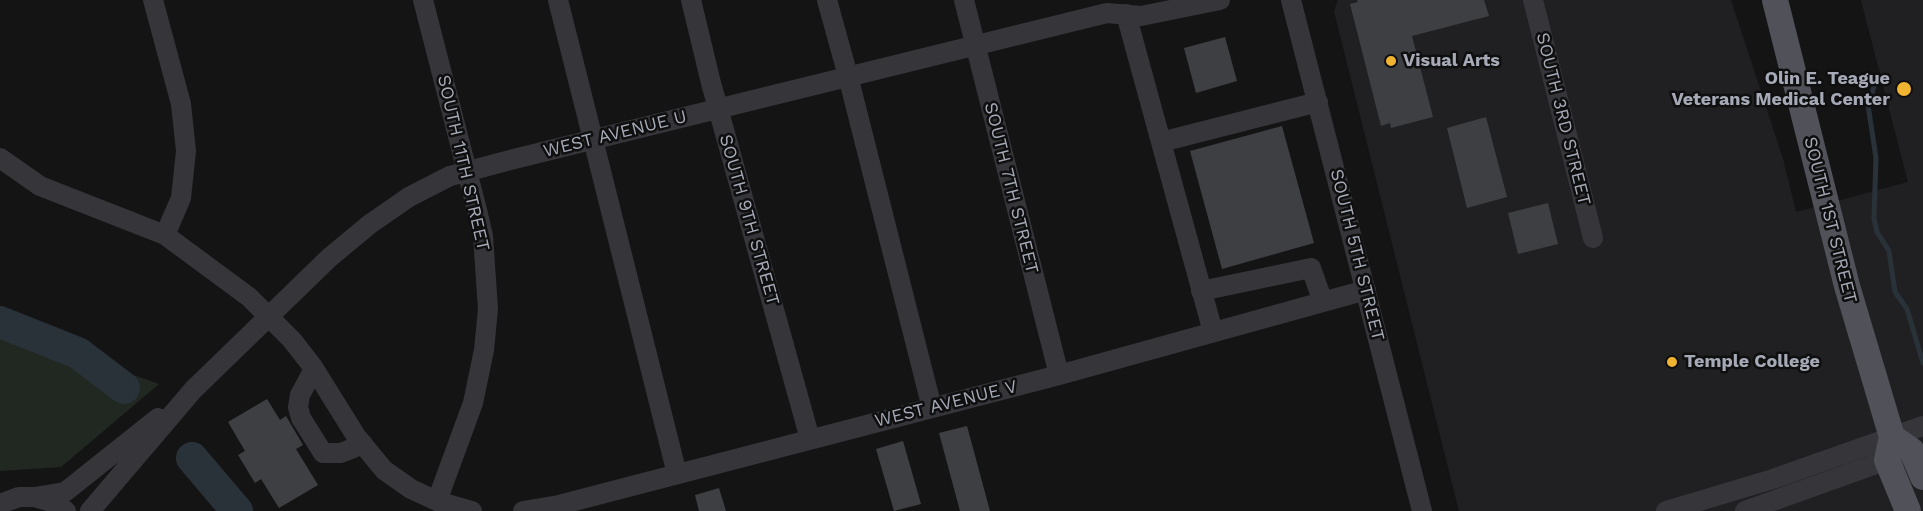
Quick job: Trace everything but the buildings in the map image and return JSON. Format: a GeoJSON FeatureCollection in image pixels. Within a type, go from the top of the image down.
{"type":"FeatureCollection","features":[{"type":"Feature","properties":{"kind":"main road","name":"SOUTH 1ST STREET"},"geometry":{"type":"LineString","coordinates":[[1775,0],[1847,286],[1903,449],[1908,511]]}},
{"type":"Feature","properties":{"kind":"main road","name":"SOUTH 1ST STREET"},"geometry":{"type":"LineString","coordinates":[[1903,449],[1923,477]]}},
{"type":"Feature","properties":{"kind":"street"},"geometry":{"type":"LineString","coordinates":[[153,0],[181,104],[186,151],[181,198],[165,235]]}},
{"type":"Feature","properties":{"kind":"street","name":"SOUTH 11TH STREET"},"geometry":{"type":"LineString","coordinates":[[423,0],[483,236],[488,309],[484,350],[473,403],[437,501]]}},
{"type":"Feature","properties":{"kind":"street"},"geometry":{"type":"LineString","coordinates":[[558,0],[677,474]]}},
{"type":"Feature","properties":{"kind":"street","name":"SOUTH 9TH STREET"},"geometry":{"type":"LineString","coordinates":[[692,0],[718,109],[810,439]]}},
{"type":"Feature","properties":{"kind":"street"},"geometry":{"type":"LineString","coordinates":[[827,0],[932,408]]}},
{"type":"Feature","properties":{"kind":"street","name":"SOUTH 7TH STREET"},"geometry":{"type":"LineString","coordinates":[[964,0],[1059,375]]}},
{"type":"Feature","properties":{"kind":"street","name":"WEST AVENUE U"},"geometry":{"type":"LineString","coordinates":[[90,511],[193,390],[329,258],[370,224],[409,197],[450,176],[975,45],[1121,6],[1142,16],[1220,0]]}},
{"type":"Feature","properties":{"kind":"street","name":"SOUTH 5TH STREET"},"geometry":{"type":"LineString","coordinates":[[1292,0],[1422,511]]}},
{"type":"Feature","properties":{"kind":"street","name":"SOUTH 3RD STREET"},"geometry":{"type":"LineString","coordinates":[[1533,0],[1593,238]]}},
{"type":"Feature","properties":{"kind":"street"},"geometry":{"type":"LineString","coordinates":[[1121,6],[1213,332]]}},
{"type":"Feature","properties":{"kind":"street"},"geometry":{"type":"LineString","coordinates":[[1161,142],[1318,102]]}},
{"type":"Feature","properties":{"kind":"street"},"geometry":{"type":"LineString","coordinates":[[0,158],[40,186],[165,235],[249,297],[292,340],[314,369],[363,444],[384,470],[411,489],[437,501],[471,511]]}},
{"type":"Feature","properties":{"kind":"street"},"geometry":{"type":"LineString","coordinates":[[1201,291],[1311,268],[1323,302]]}},
{"type":"Feature","properties":{"kind":"street","name":"WEST AVENUE V"},"geometry":{"type":"LineString","coordinates":[[523,511],[559,505],[1059,375],[1366,290]]}},
{"type":"Feature","properties":{"kind":"street"},"geometry":{"type":"LineString","coordinates":[[314,369],[300,395],[298,406],[301,418],[323,453],[341,453],[363,444]]}},
{"type":"Feature","properties":{"kind":"street","name":"WEST AVENUE U"},"geometry":{"type":"LineString","coordinates":[[0,504],[20,497],[65,492],[193,390]]}},
{"type":"Feature","properties":{"kind":"street"},"geometry":{"type":"LineString","coordinates":[[1745,511],[1903,449],[1923,426]]}},
{"type":"Feature","properties":{"kind":"street"},"geometry":{"type":"LineString","coordinates":[[1666,511],[1773,480],[1903,449]]}},
{"type":"Feature","properties":{"kind":"street"},"geometry":{"type":"LineString","coordinates":[[34,497],[55,503],[66,511]]}},
{"type":"Feature","properties":{"kind":"shaded area","name":"Temple College"},"geometry":{"type":"Polygon","coordinates":[[[1338,0],[1731,0],[1783,159],[1796,212],[1908,182],[1861,0],[1923,0],[1923,511],[1459,511],[1334,11],[1338,0]]]}},
{"type":"Feature","properties":{"kind":"shaded area"},"geometry":{"type":"Polygon","coordinates":[[[0,326],[159,384],[61,467],[0,471],[0,326]]]}},
{"type":"Feature","properties":{"kind":"waterway"},"geometry":{"type":"LineString","coordinates":[[1874,87],[1868,105],[1876,158],[1874,218],[1877,232],[1889,251],[1895,292],[1907,309],[1923,363]]}},
{"type":"Feature","properties":{"kind":"waterway"},"geometry":{"type":"LineString","coordinates":[[0,322],[78,353],[124,388]]}},
{"type":"Feature","properties":{"kind":"waterway"},"geometry":{"type":"LineString","coordinates":[[192,458],[237,511]]}},
{"type":"Feature","properties":{"kind":"place","name":"Visual Arts"},"geometry":{"type":"Point","coordinates":[1391,61]}},
{"type":"Feature","properties":{"kind":"place","name":"Olin E. Teague Veterans Medical Center"},"geometry":{"type":"Point","coordinates":[1904,89]}},
{"type":"Feature","properties":{"kind":"place","name":"Temple College"},"geometry":{"type":"Point","coordinates":[1672,362]}}]}
